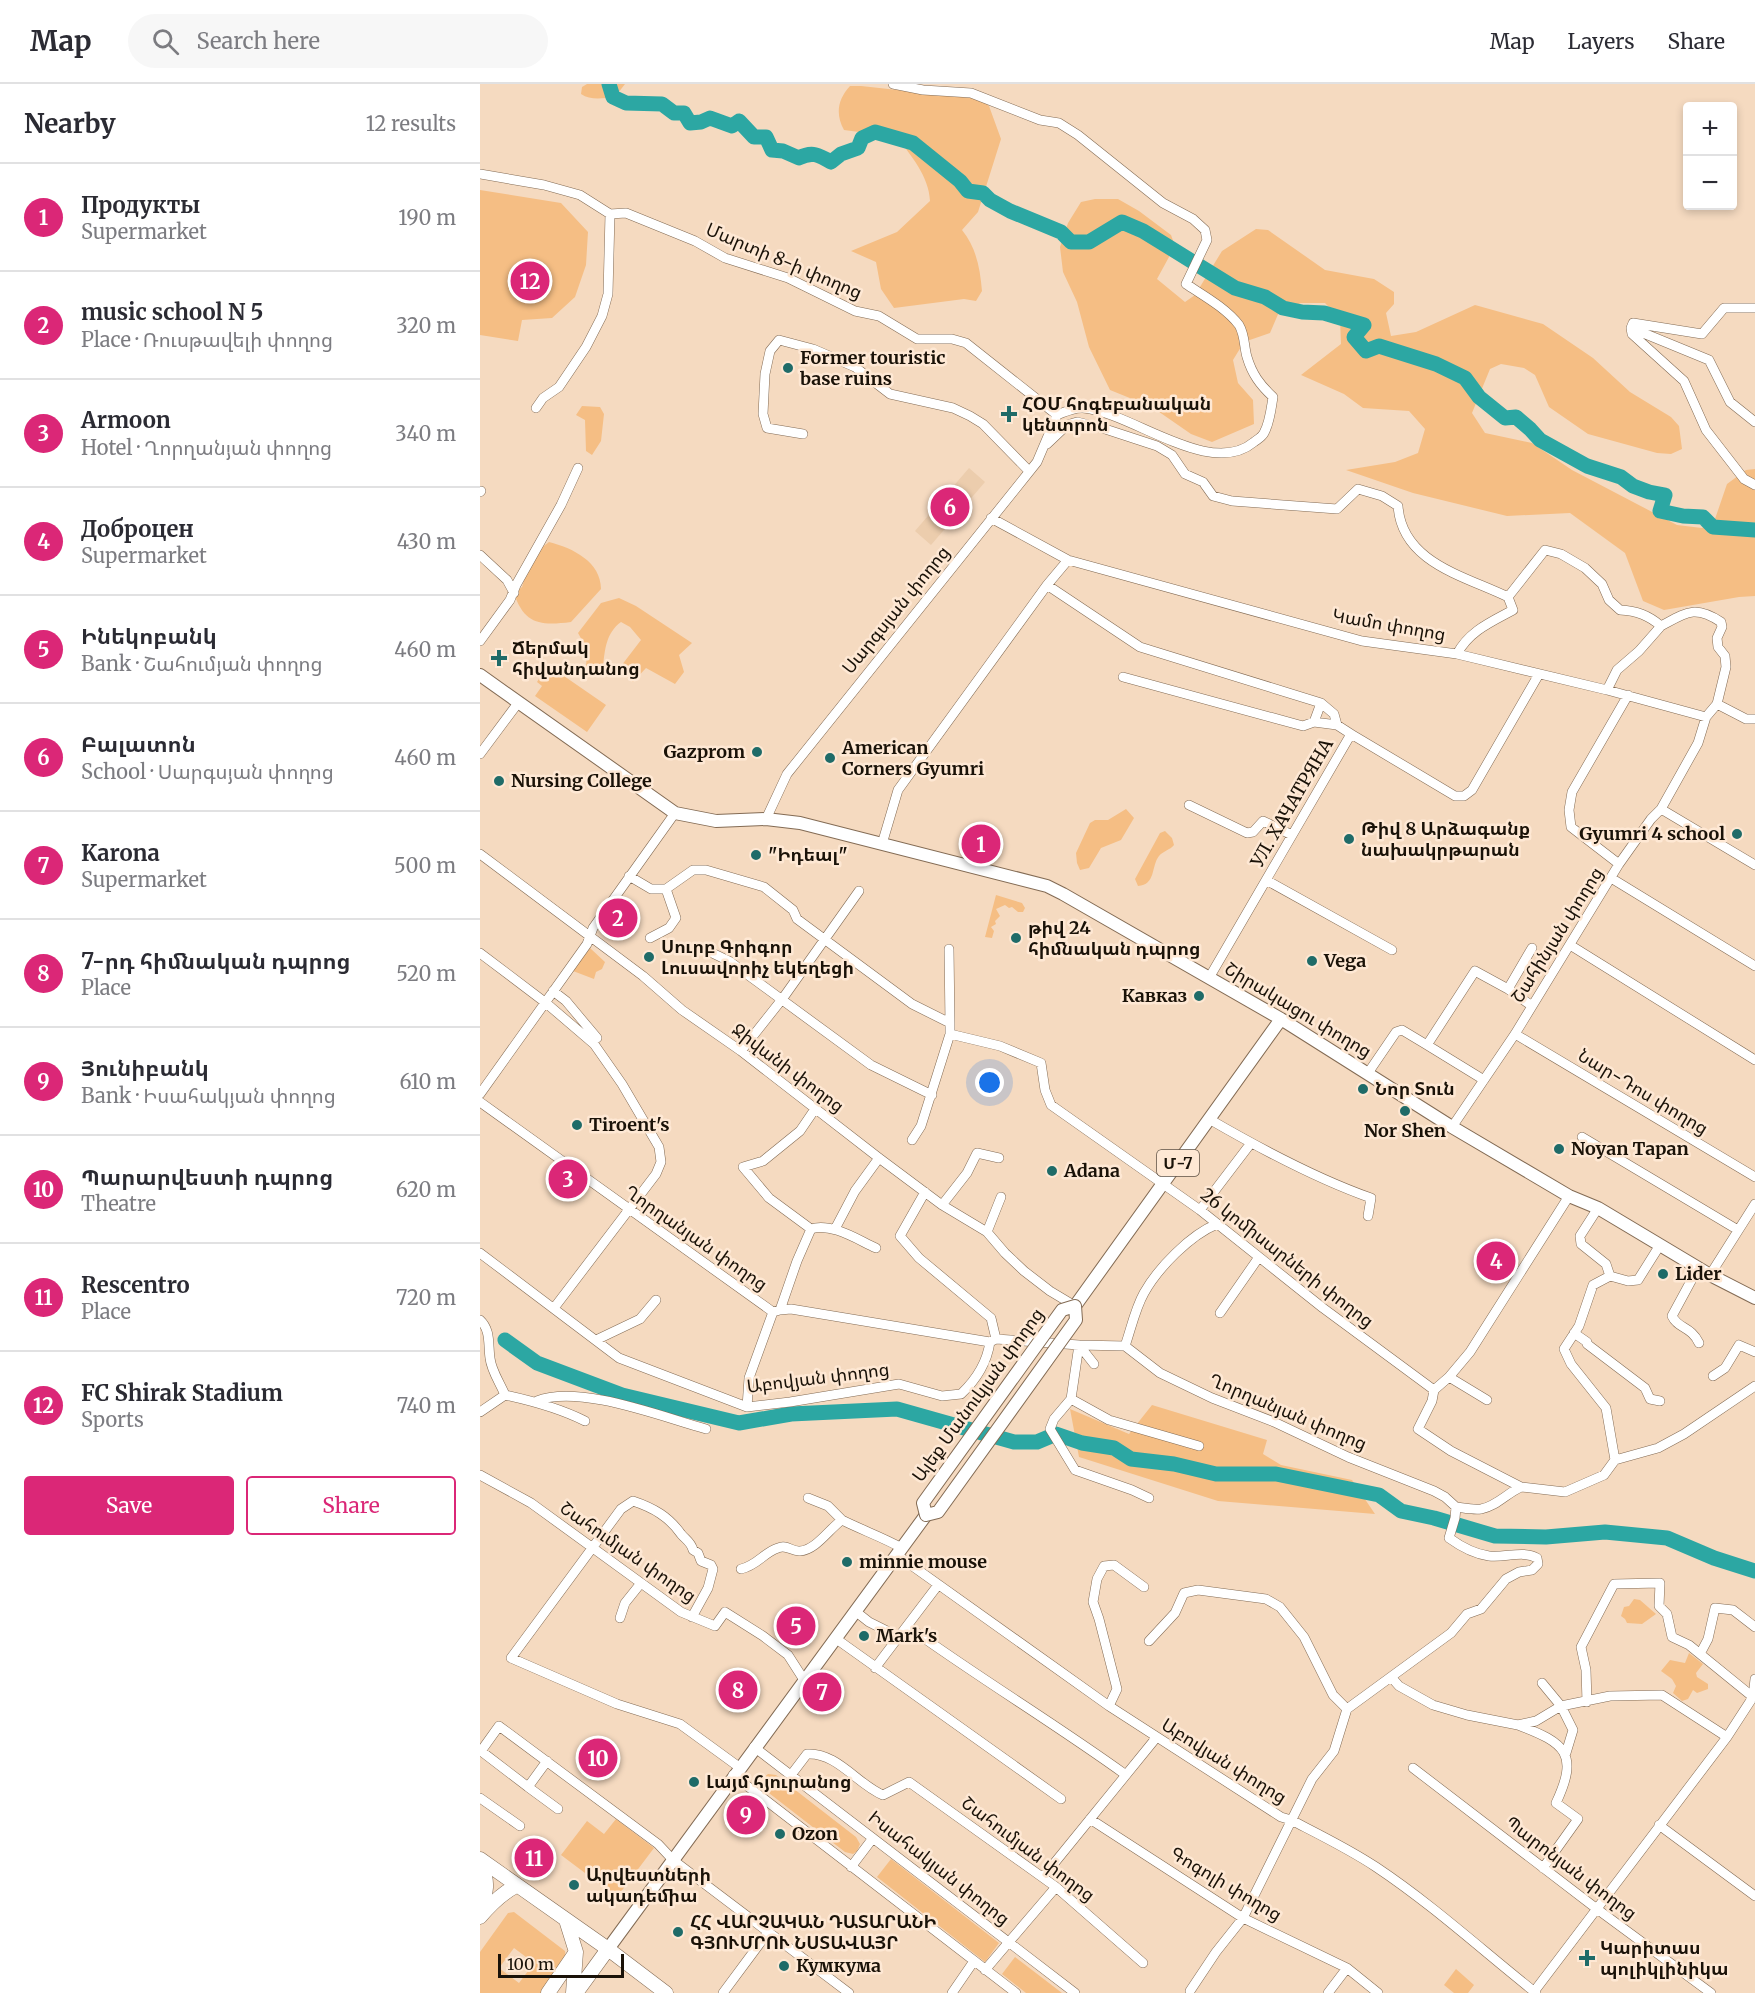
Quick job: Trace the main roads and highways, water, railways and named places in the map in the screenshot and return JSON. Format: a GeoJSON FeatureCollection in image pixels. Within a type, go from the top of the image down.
{"type":"FeatureCollection","features":[{"type":"Feature","properties":{"kind":"highway"},"geometry":{"type":"LineString","coordinates":[[480,1860],[608,1949],[666,1993]]}},
{"type":"Feature","properties":{"kind":"highway"},"geometry":{"type":"LineString","coordinates":[[480,1866],[486,1878],[487,1888],[480,1910]]}},
{"type":"Feature","properties":{"kind":"highway"},"geometry":{"type":"LineString","coordinates":[[480,1917],[497,1898],[516,1886]]}},
{"type":"Feature","properties":{"kind":"highway"},"geometry":{"type":"LineString","coordinates":[[566,1920],[576,1952],[574,1993]]}},
{"type":"Feature","properties":{"kind":"highway"},"geometry":{"type":"LineString","coordinates":[[574,1993],[608,1949]]}},
{"type":"Feature","properties":{"kind":"highway"},"geometry":{"type":"LineString","coordinates":[[548,1993],[576,1952]]}},
{"type":"Feature","properties":{"kind":"main road","name":"Շիրակացու փողոց"},"geometry":{"type":"LineString","coordinates":[[480,675],[675,813],[716,821],[766,819],[800,823],[1047,886],[1281,1019],[1452,1127],[1569,1196],[1598,1208],[1710,1275],[1755,1298]]}},
{"type":"Feature","properties":{"kind":"main road","name":"Ալեք Մանուկյան փողոց"},"geometry":{"type":"LineString","coordinates":[[608,1949],[736,1771],[926,1515],[923,1503],[1062,1310],[1075,1306],[1281,1019]]}},
{"type":"Feature","properties":{"kind":"main road"},"geometry":{"type":"LineString","coordinates":[[593,1939],[609,1940],[618,1934]]}},
{"type":"Feature","properties":{"kind":"waterway"},"geometry":{"type":"LineString","coordinates":[[609,84],[613,97],[626,103],[662,104],[674,113],[684,113],[690,123],[710,118],[732,126],[739,121],[754,137],[766,137],[772,150],[783,151],[799,158],[815,155],[831,162],[841,154],[858,148],[862,138],[875,132],[913,143],[960,181],[968,191],[983,193],[990,200],[1010,211],[1061,232],[1071,242],[1089,242],[1122,222],[1143,231],[1235,288],[1265,297],[1283,308],[1324,313],[1364,325],[1354,337],[1366,351],[1379,346],[1436,364],[1465,378],[1479,397],[1505,418],[1516,417],[1540,440],[1587,466],[1621,477],[1633,486],[1649,492],[1665,495],[1660,511],[1703,517],[1713,527],[1755,530]]}},
{"type":"Feature","properties":{"kind":"waterway"},"geometry":{"type":"LineString","coordinates":[[505,1340],[537,1363],[622,1395],[739,1423],[791,1414],[897,1409],[1014,1442],[1037,1442],[1056,1434],[1082,1443],[1114,1448],[1131,1459],[1174,1464],[1216,1474],[1276,1474],[1379,1495],[1401,1511],[1495,1536],[1546,1537],[1605,1532],[1667,1538],[1714,1558],[1755,1571]]}},
{"type":"Feature","properties":{"kind":"place","name":"FC Shirak Stadium"},"geometry":{"type":"Point","coordinates":[530,281]}},
{"type":"Feature","properties":{"kind":"place","name":"Former touristic base ruins"},"geometry":{"type":"Point","coordinates":[788,368]}},
{"type":"Feature","properties":{"kind":"place","name":"ՀՕՄ հոգեբանական կենտրոն"},"geometry":{"type":"Point","coordinates":[1009,414]}},
{"type":"Feature","properties":{"kind":"place","name":"Բալատոն"},"geometry":{"type":"Point","coordinates":[950,507]}},
{"type":"Feature","properties":{"kind":"place","name":"Ճերմակ հիվանդանոց"},"geometry":{"type":"Point","coordinates":[499,658]}},
{"type":"Feature","properties":{"kind":"place","name":"Gazprom"},"geometry":{"type":"Point","coordinates":[757,752]}},
{"type":"Feature","properties":{"kind":"place","name":"American Corners Gyumri"},"geometry":{"type":"Point","coordinates":[830,758]}},
{"type":"Feature","properties":{"kind":"place","name":"Nursing College"},"geometry":{"type":"Point","coordinates":[499,781]}},
{"type":"Feature","properties":{"kind":"place","name":"Gyumri 4 school"},"geometry":{"type":"Point","coordinates":[1737,834]}},
{"type":"Feature","properties":{"kind":"place","name":"Թիվ 8 Արձագանք նախակրթարան"},"geometry":{"type":"Point","coordinates":[1349,839]}},
{"type":"Feature","properties":{"kind":"place","name":"Продукты"},"geometry":{"type":"Point","coordinates":[981,844]}},
{"type":"Feature","properties":{"kind":"place","name":"\"Իդեալ\""},"geometry":{"type":"Point","coordinates":[756,855]}},
{"type":"Feature","properties":{"kind":"place","name":"music school N 5"},"geometry":{"type":"Point","coordinates":[618,918]}},
{"type":"Feature","properties":{"kind":"place","name":"թիվ 24 հիմնական դպրոց"},"geometry":{"type":"Point","coordinates":[1016,938]}},
{"type":"Feature","properties":{"kind":"place","name":"Սուրբ Գրիգոր Լուսավորիչ եկեղեցի"},"geometry":{"type":"Point","coordinates":[649,957]}},
{"type":"Feature","properties":{"kind":"place","name":"Vega"},"geometry":{"type":"Point","coordinates":[1312,961]}},
{"type":"Feature","properties":{"kind":"place","name":"Кавказ"},"geometry":{"type":"Point","coordinates":[1199,996]}},
{"type":"Feature","properties":{"kind":"place","name":"Նոր Տուն"},"geometry":{"type":"Point","coordinates":[1363,1089]}},
{"type":"Feature","properties":{"kind":"place","name":"Nor Shen"},"geometry":{"type":"Point","coordinates":[1405,1111]}},
{"type":"Feature","properties":{"kind":"place","name":"Tiroent's"},"geometry":{"type":"Point","coordinates":[577,1125]}},
{"type":"Feature","properties":{"kind":"place","name":"Noyan Tapan"},"geometry":{"type":"Point","coordinates":[1559,1149]}},
{"type":"Feature","properties":{"kind":"place","name":"Adana"},"geometry":{"type":"Point","coordinates":[1052,1171]}},
{"type":"Feature","properties":{"kind":"place","name":"Armoon"},"geometry":{"type":"Point","coordinates":[568,1179]}},
{"type":"Feature","properties":{"kind":"place","name":"Доброцен"},"geometry":{"type":"Point","coordinates":[1496,1261]}},
{"type":"Feature","properties":{"kind":"place","name":"Lider"},"geometry":{"type":"Point","coordinates":[1663,1274]}},
{"type":"Feature","properties":{"kind":"place","name":"minnie mouse"},"geometry":{"type":"Point","coordinates":[847,1562]}},
{"type":"Feature","properties":{"kind":"place","name":"Ինեկոբանկ"},"geometry":{"type":"Point","coordinates":[796,1626]}},
{"type":"Feature","properties":{"kind":"place","name":"Mark's"},"geometry":{"type":"Point","coordinates":[864,1636]}},
{"type":"Feature","properties":{"kind":"place","name":"7-րդ հիմնական դպրոց"},"geometry":{"type":"Point","coordinates":[738,1690]}},
{"type":"Feature","properties":{"kind":"place","name":"Karona"},"geometry":{"type":"Point","coordinates":[822,1692]}},
{"type":"Feature","properties":{"kind":"place","name":"Պարարվեստի դպրոց"},"geometry":{"type":"Point","coordinates":[598,1758]}},
{"type":"Feature","properties":{"kind":"place","name":"Լայմ հյուրանոց"},"geometry":{"type":"Point","coordinates":[694,1782]}},
{"type":"Feature","properties":{"kind":"place","name":"Յունիբանկ"},"geometry":{"type":"Point","coordinates":[746,1815]}},
{"type":"Feature","properties":{"kind":"place","name":"Ozon"},"geometry":{"type":"Point","coordinates":[780,1834]}},
{"type":"Feature","properties":{"kind":"place","name":"Rescentro"},"geometry":{"type":"Point","coordinates":[534,1858]}},
{"type":"Feature","properties":{"kind":"place","name":"Արվեստների ակադեմիա"},"geometry":{"type":"Point","coordinates":[574,1885]}},
{"type":"Feature","properties":{"kind":"place","name":"ՀՀ ՎԱՐՉԱԿԱՆ ԴԱՏԱՐԱՆԻ ԳՅՈՒՄՐՈՒ ՆՍՏԱՎԱՅՐ"},"geometry":{"type":"Point","coordinates":[678,1932]}},
{"type":"Feature","properties":{"kind":"place","name":"Կարիտաս պոլիկլինիկա"},"geometry":{"type":"Point","coordinates":[1587,1958]}},
{"type":"Feature","properties":{"kind":"place","name":"Кумкума"},"geometry":{"type":"Point","coordinates":[784,1966]}}]}
